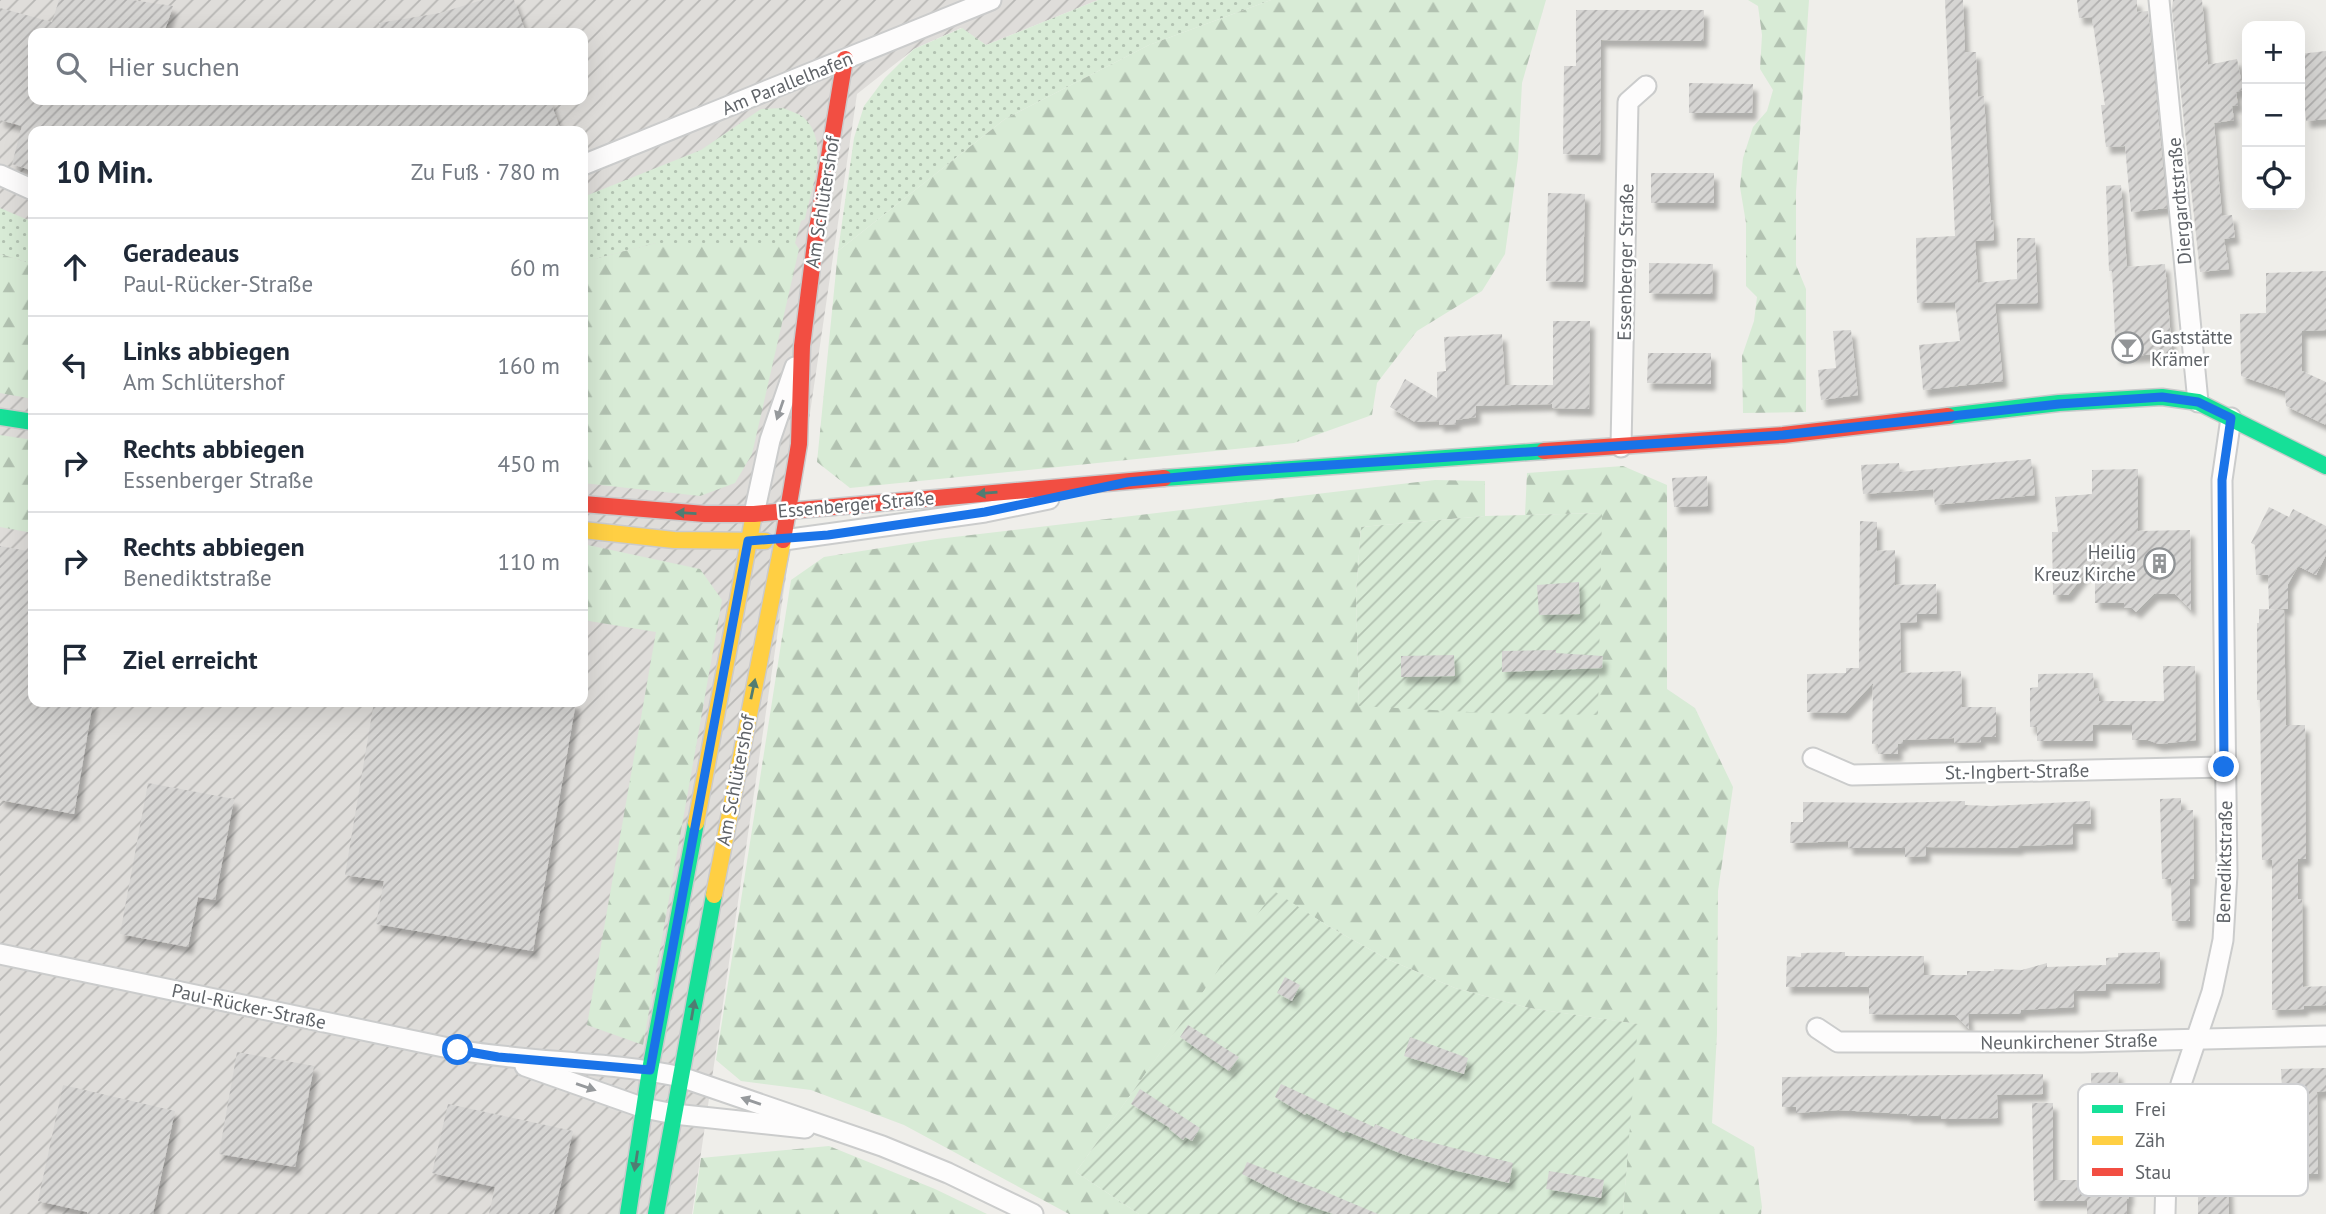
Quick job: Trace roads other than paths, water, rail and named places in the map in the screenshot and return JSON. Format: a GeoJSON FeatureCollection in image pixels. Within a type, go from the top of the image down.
{"type":"FeatureCollection","features":[{"type":"Feature","properties":{"kind":"street","name":"Am Parallelhafen"},"geometry":{"type":"LineString","coordinates":[[588,163],[991,0]]}},
{"type":"Feature","properties":{"kind":"street","name":"Diergardtstraße"},"geometry":{"type":"LineString","coordinates":[[2159,0],[2198,402]]}},
{"type":"Feature","properties":{"kind":"street","name":"Am Schlütershof"},"geometry":{"type":"LineString","coordinates":[[656,1214],[738,764],[789,510],[799,444],[802,346],[816,235],[845,59]]}},
{"type":"Feature","properties":{"kind":"street","name":"Essenberger Straße"},"geometry":{"type":"LineString","coordinates":[[1620,447],[1628,102],[1646,86]]}},
{"type":"Feature","properties":{"kind":"street"},"geometry":{"type":"LineString","coordinates":[[0,175],[28,188]]}},
{"type":"Feature","properties":{"kind":"street","name":"Am Schlütershof"},"geometry":{"type":"LineString","coordinates":[[628,1214],[650,1070],[748,541],[770,440],[802,346]]}},
{"type":"Feature","properties":{"kind":"street","name":"Essenberger Straße"},"geometry":{"type":"LineString","coordinates":[[588,504],[705,514],[754,514],[1241,471],[1783,435],[2059,404],[2162,397],[2198,402],[2326,466]]}},
{"type":"Feature","properties":{"kind":"street"},"geometry":{"type":"LineString","coordinates":[[0,417],[28,421]]}},
{"type":"Feature","properties":{"kind":"street","name":"Benediktstraße"},"geometry":{"type":"LineString","coordinates":[[2181,1084],[2212,992],[2223,940],[2227,874],[2222,480],[2231,418]]}},
{"type":"Feature","properties":{"kind":"street","name":"Essenberger Straße"},"geometry":{"type":"LineString","coordinates":[[588,531],[617,536],[703,542],[784,540],[985,512],[1128,482]]}},
{"type":"Feature","properties":{"kind":"street","name":"St.-Ingbert-Straße"},"geometry":{"type":"LineString","coordinates":[[1813,758],[1852,775],[2224,767]]}},
{"type":"Feature","properties":{"kind":"street","name":"Paul-Rücker-Straße"},"geometry":{"type":"LineString","coordinates":[[0,954],[498,1057],[650,1070],[681,1077],[881,1146],[948,1173],[1033,1214]]}},
{"type":"Feature","properties":{"kind":"street","name":"Neunkirchener Straße"},"geometry":{"type":"LineString","coordinates":[[1817,1028],[1838,1042],[2195,1040],[2326,1036]]}},
{"type":"Feature","properties":{"kind":"street","name":"Paul-Rücker-Straße"},"geometry":{"type":"LineString","coordinates":[[498,1057],[644,1108],[674,1114],[838,1132]]}},
{"type":"Feature","properties":{"kind":"street","name":"Benediktstraße"},"geometry":{"type":"LineString","coordinates":[[2165,1214],[2166,1196]]}},
{"type":"Feature","properties":{"kind":"place","name":"Gaststätte Krämer"},"geometry":{"type":"Point","coordinates":[2128,348]}},
{"type":"Feature","properties":{"kind":"place","name":"Heilig Kreuz Kirche"},"geometry":{"type":"Point","coordinates":[2159,563]}}]}
